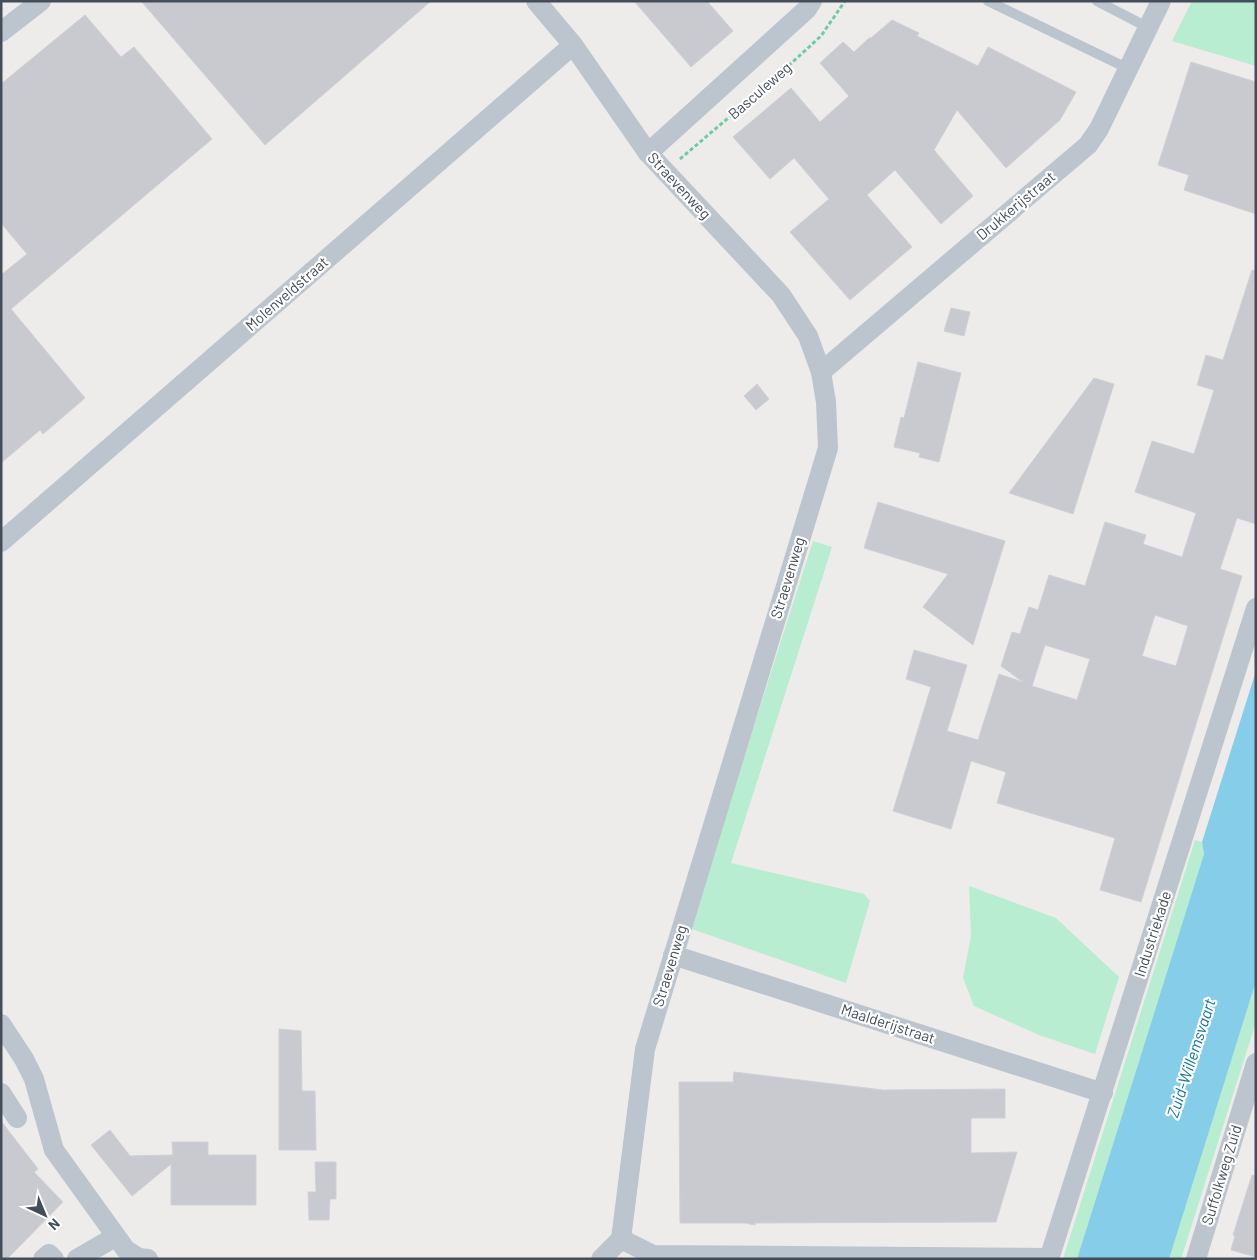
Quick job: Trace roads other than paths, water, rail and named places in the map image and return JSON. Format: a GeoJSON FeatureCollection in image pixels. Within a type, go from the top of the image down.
{"type":"FeatureCollection","features":[{"type":"Feature","properties":{"kind":"street"},"geometry":{"type":"LineString","coordinates":[[1,32],[41,1]]}},
{"type":"Feature","properties":{"kind":"street","name":"Straevenweg"},"geometry":{"type":"LineString","coordinates":[[536,1],[574,45],[648,153],[781,295],[808,336],[821,372],[826,402],[828,448],[645,1048],[621,1239]]}},
{"type":"Feature","properties":{"kind":"street","name":"Basculeweg"},"geometry":{"type":"LineString","coordinates":[[648,153],[807,9],[812,1]]}},
{"type":"Feature","properties":{"kind":"street","name":"Drukkerijstraat"},"geometry":{"type":"LineString","coordinates":[[821,372],[1088,145],[1099,129],[1162,1]]}},
{"type":"Feature","properties":{"kind":"street","name":"Molenveldstraat"},"geometry":{"type":"LineString","coordinates":[[1,542],[574,45]]}},
{"type":"Feature","properties":{"kind":"street","name":"Industriekade"},"geometry":{"type":"LineString","coordinates":[[1049,1258],[1256,608]]}},
{"type":"Feature","properties":{"kind":"street","name":"Maalderijstraat"},"geometry":{"type":"LineString","coordinates":[[673,955],[1103,1093]]}},
{"type":"Feature","properties":{"kind":"street"},"geometry":{"type":"LineString","coordinates":[[1,1024],[24,1059],[34,1080],[54,1150],[126,1250],[139,1258],[148,1259]]}},
{"type":"Feature","properties":{"kind":"street","name":"Suffolkweg Zuid"},"geometry":{"type":"LineString","coordinates":[[1196,1259],[1249,1109],[1256,1063]]}},
{"type":"Feature","properties":{"kind":"street"},"geometry":{"type":"LineString","coordinates":[[1,1093],[17,1118]]}},
{"type":"Feature","properties":{"kind":"street"},"geometry":{"type":"LineString","coordinates":[[77,1259],[115,1237]]}},
{"type":"Feature","properties":{"kind":"street"},"geometry":{"type":"LineString","coordinates":[[601,1259],[621,1239],[652,1255],[1049,1258]]}},
{"type":"Feature","properties":{"kind":"street"},"geometry":{"type":"LineString","coordinates":[[43,1259],[49,1254],[54,1259]]}},
{"type":"Feature","properties":{"kind":"lane"},"geometry":{"type":"LineString","coordinates":[[988,1],[1129,69]]}},
{"type":"Feature","properties":{"kind":"lane"},"geometry":{"type":"LineString","coordinates":[[1097,1],[1148,28]]}},
{"type":"Feature","properties":{"kind":"water","name":"Zuid-Willemsvaart"},"geometry":{"type":"Polygon","coordinates":[[[1256,671],[1256,981],[1169,1259],[1077,1259],[1204,854],[1202,842],[1256,671]]]}}]}
